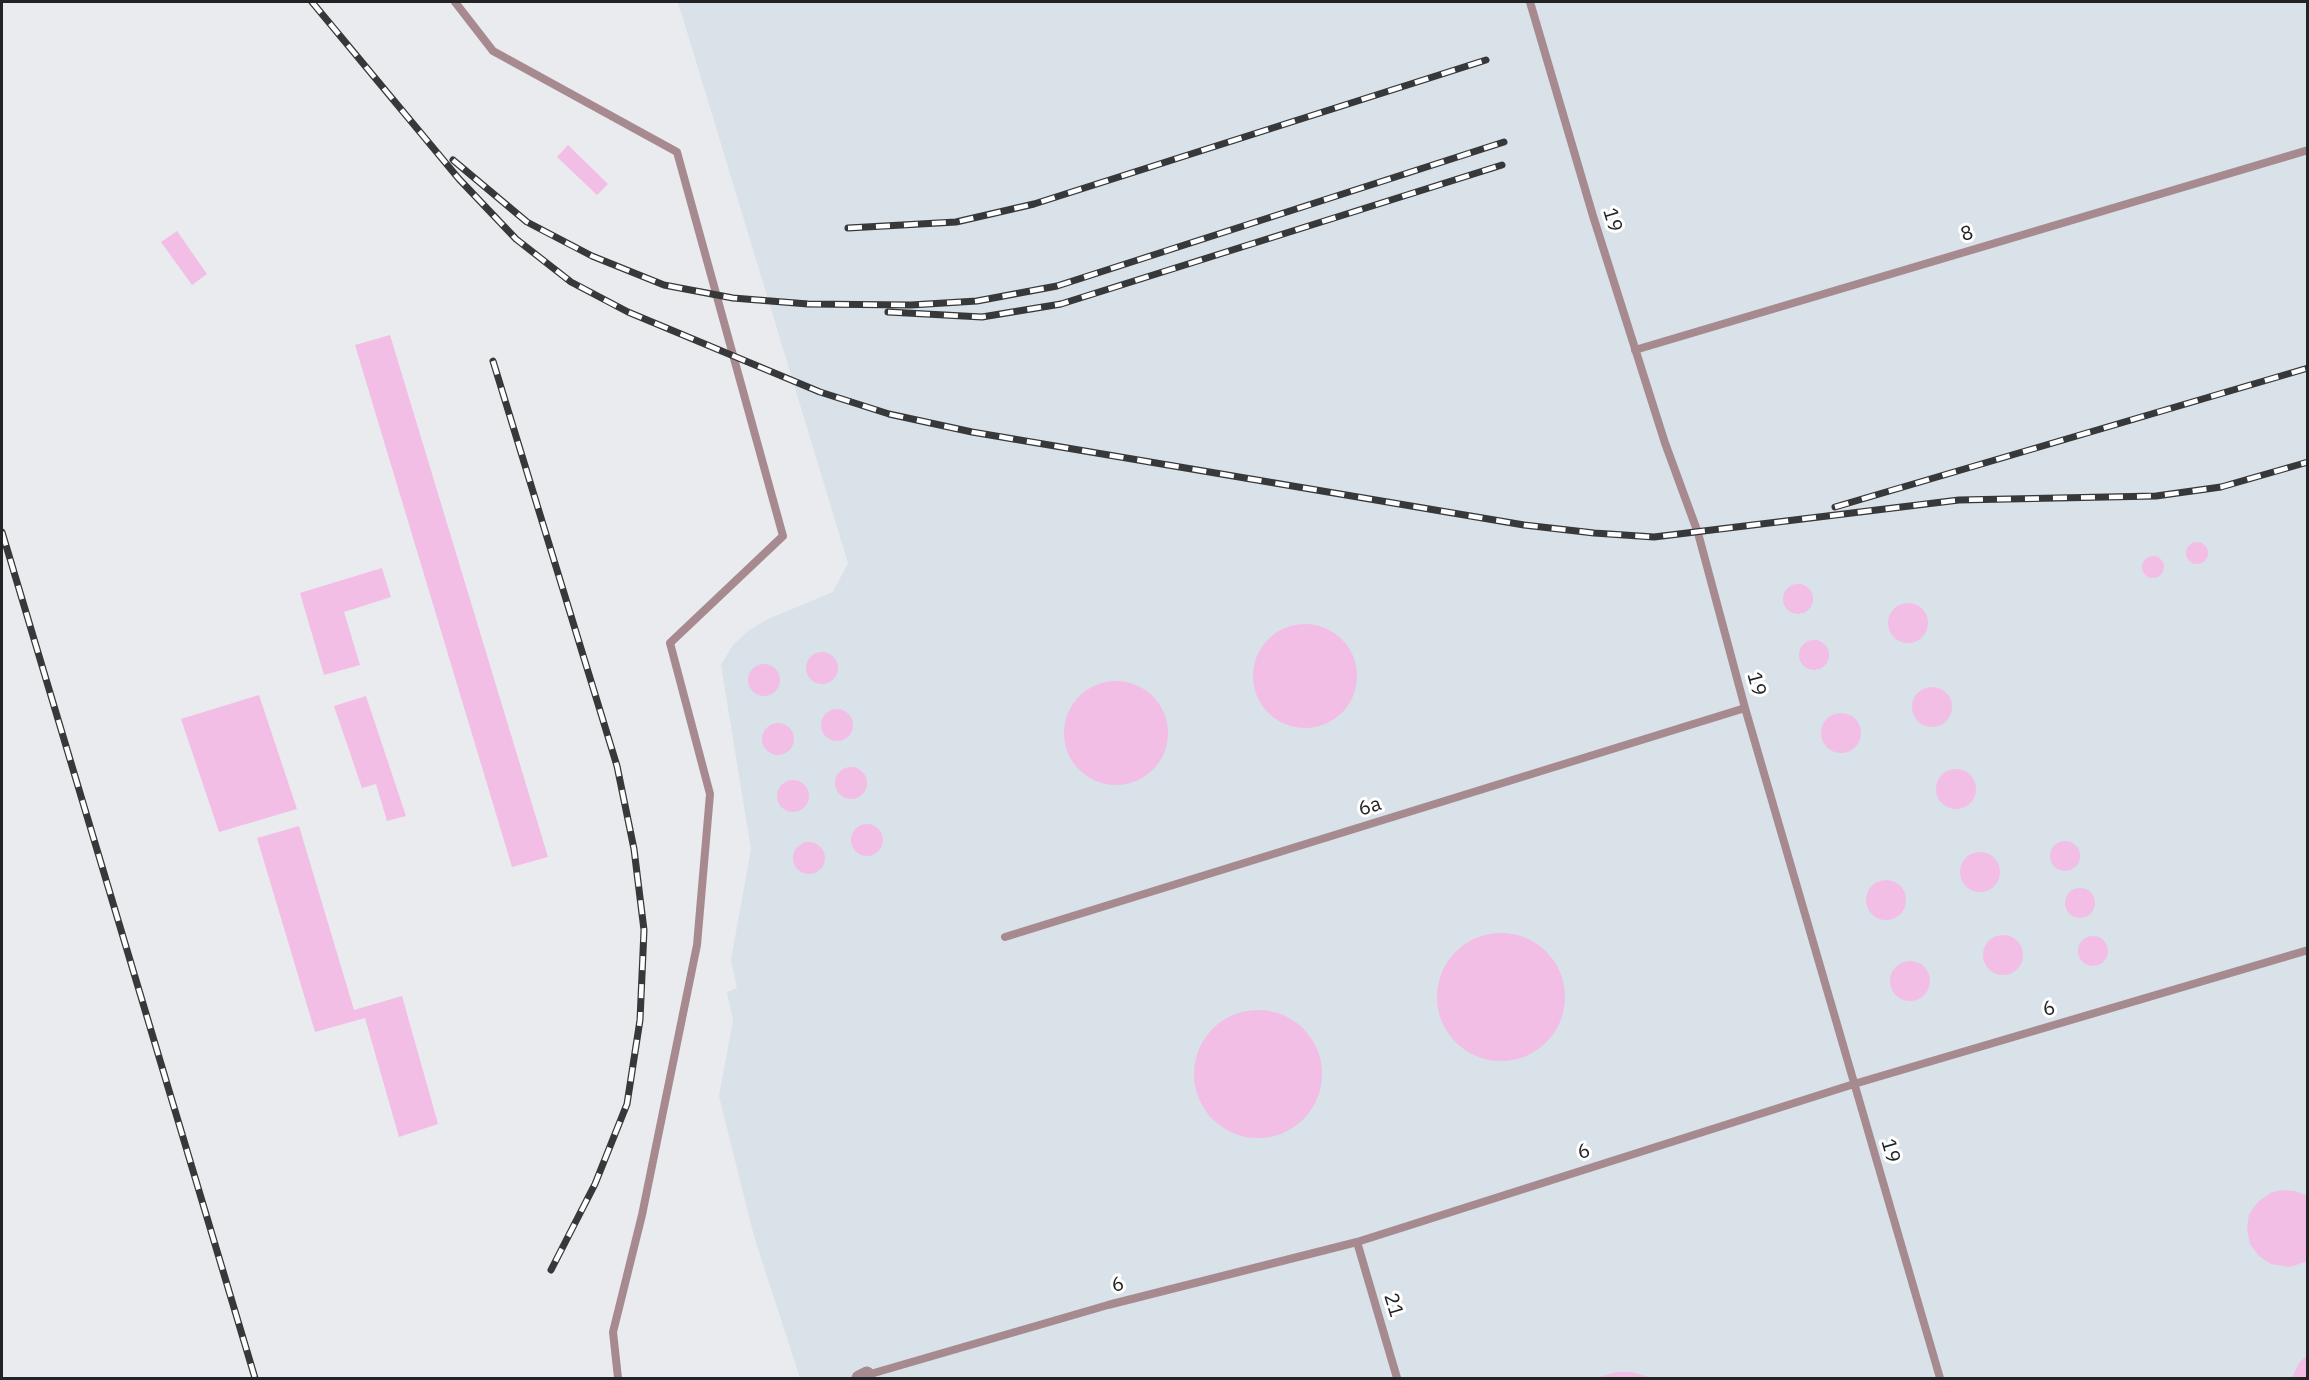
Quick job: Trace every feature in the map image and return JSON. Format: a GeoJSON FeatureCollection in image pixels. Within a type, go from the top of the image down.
{"type":"FeatureCollection","features":[{"type":"Feature","properties":{"kind":"lane"},"geometry":{"type":"LineString","coordinates":[[455,2],[493,51],[677,152],[783,536],[670,643],[710,794],[698,945],[642,1215],[613,1332],[618,1378]]}},
{"type":"Feature","properties":{"kind":"lane","name":"19"},"geometry":{"type":"LineString","coordinates":[[1530,2],[1635,350],[1665,443],[1698,533],[1745,708],[1940,1378]]}},
{"type":"Feature","properties":{"kind":"lane","name":"8"},"geometry":{"type":"LineString","coordinates":[[1635,350],[2307,150]]}},
{"type":"Feature","properties":{"kind":"lane","name":"6a"},"geometry":{"type":"LineString","coordinates":[[1005,937],[1745,708]]}},
{"type":"Feature","properties":{"kind":"lane","name":"6"},"geometry":{"type":"LineString","coordinates":[[865,1377],[1108,1305],[1357,1242],[1854,1084],[2307,950]]}},
{"type":"Feature","properties":{"kind":"lane","name":"21"},"geometry":{"type":"LineString","coordinates":[[1357,1242],[1397,1378]]}},
{"type":"Feature","properties":{"kind":"shaded area"},"geometry":{"type":"Polygon","coordinates":[[[678,2],[2307,2],[2307,1378],[800,1378],[754,1236],[719,1096],[733,1020],[727,992],[737,988],[731,960],[751,849],[721,665],[733,645],[748,631],[766,620],[833,592],[848,563],[678,2]]]}},
{"type":"Feature","properties":{"kind":"building"},"geometry":{"type":"Polygon","coordinates":[[[568,145],[608,184],[597,195],[557,157],[568,145]]]}},
{"type":"Feature","properties":{"kind":"building"},"geometry":{"type":"Polygon","coordinates":[[[177,231],[207,274],[192,285],[161,242],[177,231]]]}},
{"type":"Feature","properties":{"kind":"building"},"geometry":{"type":"Polygon","coordinates":[[[390,335],[548,857],[512,867],[355,345],[390,335]]]}},
{"type":"Feature","properties":{"kind":"building"},"geometry":{"type":"Polygon","coordinates":[[[2197,542],[2205,545],[2208,553],[2205,561],[2197,564],[2189,561],[2186,553],[2189,545],[2197,542]]]}},
{"type":"Feature","properties":{"kind":"building"},"geometry":{"type":"Polygon","coordinates":[[[2153,556],[2161,559],[2164,567],[2161,575],[2153,578],[2145,575],[2142,567],[2145,559],[2153,556]]]}},
{"type":"Feature","properties":{"kind":"building"},"geometry":{"type":"Polygon","coordinates":[[[382,568],[391,597],[344,612],[360,665],[324,675],[300,593],[382,568]]]}},
{"type":"Feature","properties":{"kind":"building"},"geometry":{"type":"Polygon","coordinates":[[[1798,584],[1809,588],[1813,599],[1809,610],[1798,614],[1787,610],[1783,599],[1787,588],[1798,584]]]}},
{"type":"Feature","properties":{"kind":"building"},"geometry":{"type":"Polygon","coordinates":[[[1908,603],[1916,604],[1922,609],[1927,615],[1927,631],[1922,637],[1916,642],[1908,643],[1900,642],[1894,637],[1889,631],[1888,623],[1889,615],[1894,609],[1900,604],[1908,603]]]}},
{"type":"Feature","properties":{"kind":"building"},"geometry":{"type":"Polygon","coordinates":[[[1305,624],[1325,628],[1334,633],[1348,647],[1353,656],[1357,676],[1353,696],[1348,705],[1334,719],[1325,724],[1305,728],[1285,724],[1276,719],[1262,705],[1257,696],[1253,676],[1257,656],[1262,647],[1276,633],[1285,628],[1305,624]]]}},
{"type":"Feature","properties":{"kind":"building"},"geometry":{"type":"Polygon","coordinates":[[[1814,640],[1825,644],[1829,655],[1825,666],[1814,670],[1803,666],[1799,655],[1803,644],[1814,640]]]}},
{"type":"Feature","properties":{"kind":"building"},"geometry":{"type":"Polygon","coordinates":[[[822,652],[834,656],[838,668],[834,680],[822,684],[810,680],[806,668],[810,656],[822,652]]]}},
{"type":"Feature","properties":{"kind":"building"},"geometry":{"type":"Polygon","coordinates":[[[764,664],[776,668],[780,680],[776,692],[764,696],[752,692],[748,680],[752,668],[764,664]]]}},
{"type":"Feature","properties":{"kind":"building"},"geometry":{"type":"Polygon","coordinates":[[[1116,681],[1136,685],[1145,690],[1159,704],[1164,713],[1168,733],[1164,753],[1159,762],[1145,776],[1136,781],[1116,785],[1096,781],[1087,776],[1073,762],[1068,753],[1064,733],[1068,713],[1073,704],[1087,690],[1096,685],[1116,681]]]}},
{"type":"Feature","properties":{"kind":"building"},"geometry":{"type":"Polygon","coordinates":[[[1932,687],[1940,688],[1946,693],[1951,699],[1951,715],[1946,721],[1940,726],[1932,727],[1924,726],[1918,721],[1913,715],[1912,707],[1913,699],[1918,693],[1924,688],[1932,687]]]}},
{"type":"Feature","properties":{"kind":"building"},"geometry":{"type":"Polygon","coordinates":[[[259,695],[297,809],[219,832],[181,719],[259,695]]]}},
{"type":"Feature","properties":{"kind":"building"},"geometry":{"type":"Polygon","coordinates":[[[366,696],[406,816],[387,821],[376,784],[362,788],[334,706],[366,696]]]}},
{"type":"Feature","properties":{"kind":"building"},"geometry":{"type":"Polygon","coordinates":[[[837,709],[849,713],[853,725],[849,737],[837,741],[825,737],[821,725],[825,713],[837,709]]]}},
{"type":"Feature","properties":{"kind":"building"},"geometry":{"type":"Polygon","coordinates":[[[1841,713],[1849,714],[1855,719],[1860,725],[1860,741],[1855,747],[1849,752],[1841,753],[1833,752],[1827,747],[1822,741],[1821,733],[1822,725],[1827,719],[1833,714],[1841,713]]]}},
{"type":"Feature","properties":{"kind":"building"},"geometry":{"type":"Polygon","coordinates":[[[778,723],[790,727],[794,739],[790,751],[778,755],[766,751],[762,739],[766,727],[778,723]]]}},
{"type":"Feature","properties":{"kind":"building"},"geometry":{"type":"Polygon","coordinates":[[[851,767],[863,771],[867,783],[863,795],[851,799],[839,795],[835,783],[839,771],[851,767]]]}},
{"type":"Feature","properties":{"kind":"building"},"geometry":{"type":"Polygon","coordinates":[[[1956,769],[1964,770],[1970,775],[1975,781],[1975,797],[1970,803],[1964,808],[1956,809],[1948,808],[1942,803],[1937,797],[1936,789],[1937,781],[1942,775],[1948,770],[1956,769]]]}},
{"type":"Feature","properties":{"kind":"building"},"geometry":{"type":"Polygon","coordinates":[[[793,780],[805,784],[809,796],[805,808],[793,812],[781,808],[777,796],[781,784],[793,780]]]}},
{"type":"Feature","properties":{"kind":"building"},"geometry":{"type":"Polygon","coordinates":[[[867,824],[879,828],[883,840],[879,852],[867,856],[855,852],[851,840],[855,828],[867,824]]]}},
{"type":"Feature","properties":{"kind":"building"},"geometry":{"type":"Polygon","coordinates":[[[299,826],[354,1010],[402,996],[438,1124],[399,1137],[365,1018],[315,1032],[257,838],[299,826]]]}},
{"type":"Feature","properties":{"kind":"building"},"geometry":{"type":"Polygon","coordinates":[[[2065,841],[2076,845],[2080,856],[2076,867],[2065,871],[2054,867],[2050,856],[2054,845],[2065,841]]]}},
{"type":"Feature","properties":{"kind":"building"},"geometry":{"type":"Polygon","coordinates":[[[809,842],[821,846],[825,858],[821,870],[809,874],[797,870],[793,858],[797,846],[809,842]]]}},
{"type":"Feature","properties":{"kind":"building"},"geometry":{"type":"Polygon","coordinates":[[[1980,852],[1988,853],[1994,858],[1999,864],[1999,880],[1994,886],[1988,891],[1980,892],[1972,891],[1966,886],[1961,880],[1960,872],[1961,864],[1966,858],[1972,853],[1980,852]]]}},
{"type":"Feature","properties":{"kind":"building"},"geometry":{"type":"Polygon","coordinates":[[[1886,880],[1894,881],[1900,886],[1905,892],[1905,908],[1900,914],[1894,919],[1886,920],[1878,919],[1872,914],[1867,908],[1866,900],[1867,892],[1872,886],[1878,881],[1886,880]]]}},
{"type":"Feature","properties":{"kind":"building"},"geometry":{"type":"Polygon","coordinates":[[[2080,888],[2091,892],[2095,903],[2091,914],[2080,918],[2069,914],[2065,903],[2069,892],[2080,888]]]}},
{"type":"Feature","properties":{"kind":"building"},"geometry":{"type":"Polygon","coordinates":[[[1501,933],[1526,938],[1546,952],[1560,972],[1565,997],[1560,1022],[1546,1042],[1526,1056],[1501,1061],[1476,1056],[1456,1042],[1442,1022],[1437,997],[1442,972],[1456,952],[1476,938],[1501,933]]]}},
{"type":"Feature","properties":{"kind":"building"},"geometry":{"type":"Polygon","coordinates":[[[2003,935],[2011,936],[2017,941],[2022,947],[2022,963],[2017,969],[2011,974],[2003,975],[1995,974],[1989,969],[1984,963],[1983,955],[1984,947],[1989,941],[1995,936],[2003,935]]]}},
{"type":"Feature","properties":{"kind":"building"},"geometry":{"type":"Polygon","coordinates":[[[2093,936],[2104,940],[2108,951],[2104,962],[2093,966],[2082,962],[2078,951],[2082,940],[2093,936]]]}},
{"type":"Feature","properties":{"kind":"building"},"geometry":{"type":"Polygon","coordinates":[[[1910,961],[1918,962],[1924,967],[1929,973],[1929,989],[1924,995],[1918,1000],[1910,1001],[1902,1000],[1896,995],[1891,989],[1890,981],[1891,973],[1896,967],[1902,962],[1910,961]]]}},
{"type":"Feature","properties":{"kind":"building"},"geometry":{"type":"Polygon","coordinates":[[[1258,1010],[1283,1015],[1303,1029],[1317,1049],[1322,1074],[1317,1099],[1303,1119],[1283,1133],[1258,1138],[1233,1133],[1213,1119],[1199,1099],[1194,1074],[1199,1049],[1213,1029],[1233,1015],[1258,1010]]]}},
{"type":"Feature","properties":{"kind":"building"},"geometry":{"type":"Polygon","coordinates":[[[2281,1190],[2295,1191],[2308,1196],[2308,1261],[2290,1267],[2271,1264],[2259,1256],[2250,1244],[2247,1229],[2249,1214],[2258,1202],[2270,1193],[2281,1190]]]}},
{"type":"Feature","properties":{"kind":"building"},"geometry":{"type":"Polygon","coordinates":[[[2308,1354],[2308,1378],[2292,1378],[2299,1363],[2308,1354]]]}},
{"type":"Feature","properties":{"kind":"building"},"geometry":{"type":"Polygon","coordinates":[[[1617,1372],[1631,1372],[1652,1378],[1596,1378],[1617,1372]]]}},
{"type":"Feature","properties":{"kind":"railway"},"geometry":{"type":"LineString","coordinates":[[312,2],[459,179],[516,239],[571,282],[628,312],[820,392],[889,414],[972,432],[1524,525],[1654,537],[1959,500],[2156,496],[2221,487],[2308,462]]}},
{"type":"Feature","properties":{"kind":"railway"},"geometry":{"type":"LineString","coordinates":[[848,228],[956,222],[1034,204],[1486,60]]}},
{"type":"Feature","properties":{"kind":"railway"},"geometry":{"type":"LineString","coordinates":[[453,160],[527,222],[592,256],[664,285],[733,298],[808,304],[911,305],[977,301],[1057,286],[1504,142]]}},
{"type":"Feature","properties":{"kind":"railway"},"geometry":{"type":"LineString","coordinates":[[888,312],[982,317],[1061,304],[1502,165]]}},
{"type":"Feature","properties":{"kind":"railway"},"geometry":{"type":"LineString","coordinates":[[493,361],[617,766],[634,849],[644,930],[640,1020],[627,1104],[595,1184],[551,1270]]}},
{"type":"Feature","properties":{"kind":"railway"},"geometry":{"type":"LineString","coordinates":[[1835,507],[2308,368]]}},
{"type":"Feature","properties":{"kind":"railway"},"geometry":{"type":"LineString","coordinates":[[2,532],[255,1378]]}}]}
